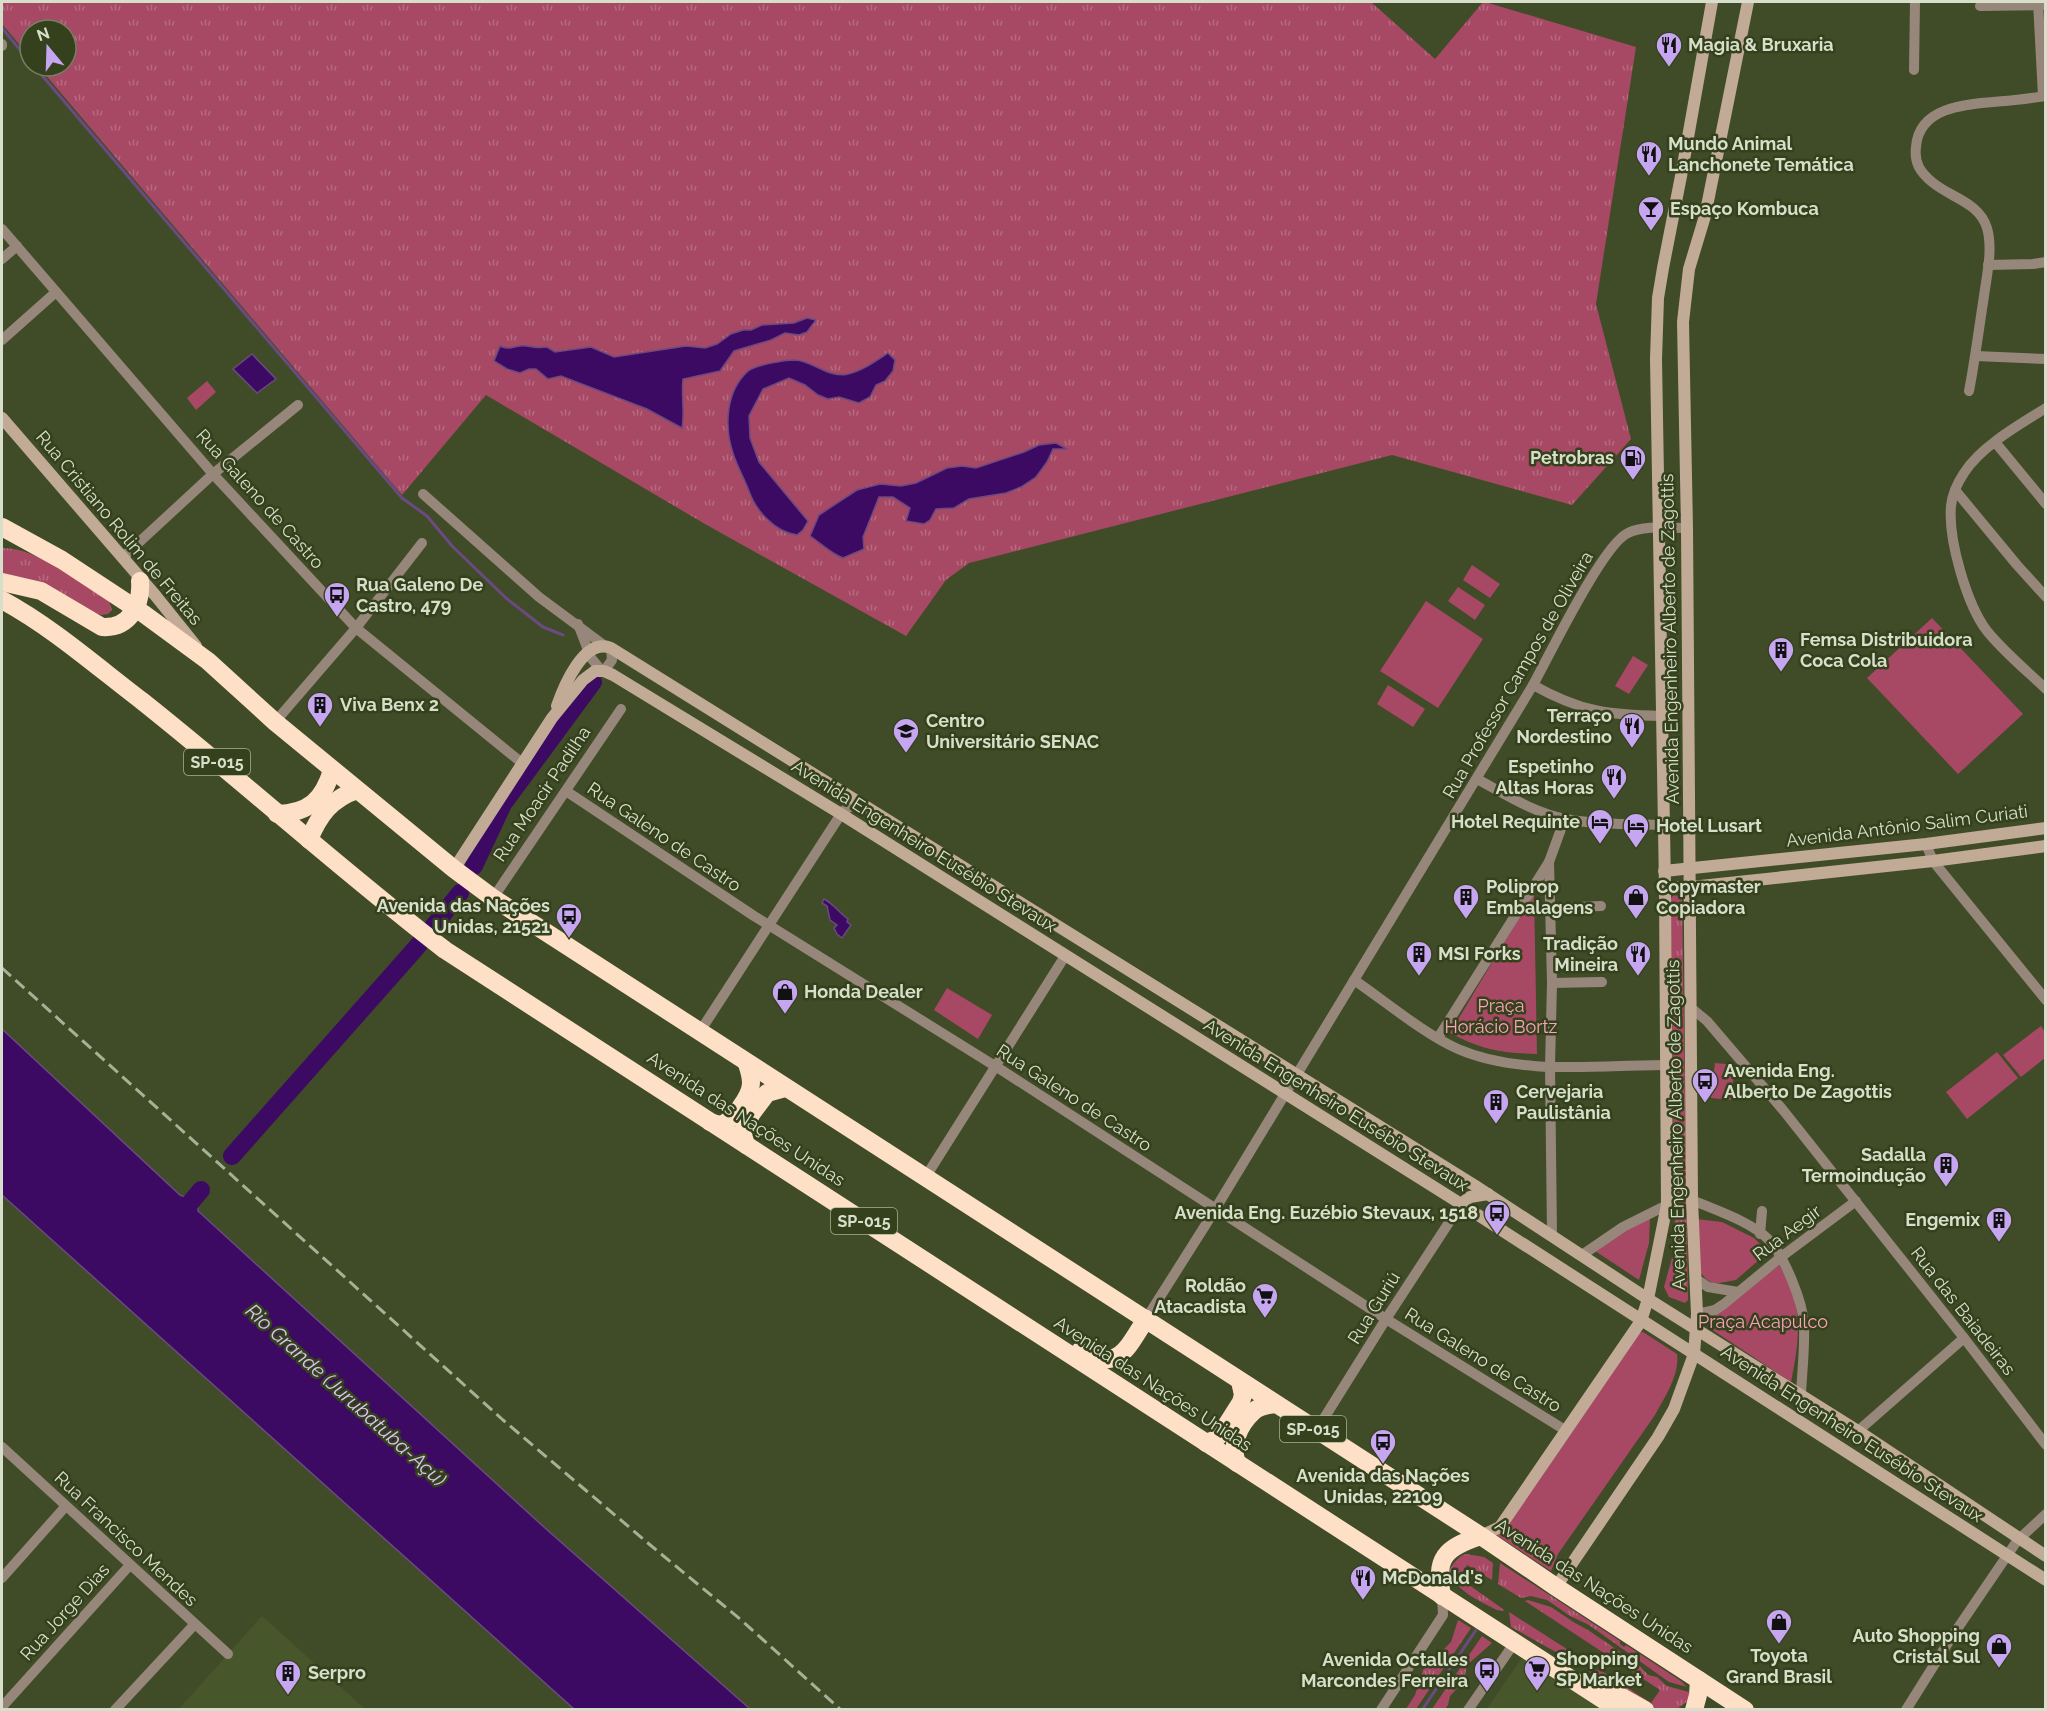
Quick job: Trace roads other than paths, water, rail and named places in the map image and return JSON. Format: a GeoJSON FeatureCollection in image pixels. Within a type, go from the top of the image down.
{"type":"FeatureCollection","features":[{"type":"Feature","properties":{"kind":"highway","name":"SP-015"},"geometry":{"type":"LineString","coordinates":[[2,527],[37,546],[135,608],[208,661],[275,722],[458,872]]}},
{"type":"Feature","properties":{"kind":"highway"},"geometry":{"type":"LineString","coordinates":[[2,541],[37,546]]}},
{"type":"Feature","properties":{"kind":"highway"},"geometry":{"type":"LineString","coordinates":[[2,582],[41,591],[102,627],[122,624],[127,620],[135,608],[141,590],[140,580]]}},
{"type":"Feature","properties":{"kind":"highway","name":"Avenida das Nações Unidas"},"geometry":{"type":"LineString","coordinates":[[2,600],[51,630],[192,741],[277,814],[445,950],[1619,1710]]}},
{"type":"Feature","properties":{"kind":"highway"},"geometry":{"type":"LineString","coordinates":[[277,814],[292,813],[312,805],[323,792],[332,770]]}},
{"type":"Feature","properties":{"kind":"highway"},"geometry":{"type":"LineString","coordinates":[[309,840],[314,825],[333,801],[357,790]]}},
{"type":"Feature","properties":{"kind":"highway","name":"Avenida das Nações Unidas"},"geometry":{"type":"LineString","coordinates":[[458,872],[488,895],[699,1033],[1146,1319],[1745,1710]]}},
{"type":"Feature","properties":{"kind":"highway"},"geometry":{"type":"LineString","coordinates":[[710,1122],[720,1125],[729,1121],[749,1093],[751,1081],[747,1064]]}},
{"type":"Feature","properties":{"kind":"highway"},"geometry":{"type":"LineString","coordinates":[[746,1145],[744,1128],[752,1113],[767,1093],[785,1088]]}},
{"type":"Feature","properties":{"kind":"highway"},"geometry":{"type":"LineString","coordinates":[[1020,1322],[1031,1323],[1088,1356],[1104,1360],[1124,1353],[1146,1319]]}},
{"type":"Feature","properties":{"kind":"highway"},"geometry":{"type":"LineString","coordinates":[[1206,1443],[1222,1432],[1241,1402],[1240,1381]]}},
{"type":"Feature","properties":{"kind":"highway"},"geometry":{"type":"LineString","coordinates":[[1237,1463],[1233,1452],[1234,1443],[1242,1427],[1253,1412],[1262,1406],[1275,1404]]}},
{"type":"Feature","properties":{"kind":"highway"},"geometry":{"type":"LineString","coordinates":[[1442,1596],[1439,1576],[1442,1561],[1455,1547],[1481,1536]]}},
{"type":"Feature","properties":{"kind":"highway"},"geometry":{"type":"LineString","coordinates":[[1547,1663],[1565,1665],[1645,1710]]}},
{"type":"Feature","properties":{"kind":"highway"},"geometry":{"type":"LineString","coordinates":[[1694,1710],[1699,1680]]}},
{"type":"Feature","properties":{"kind":"main road","name":"Avenida Engenheiro Alberto de Zagottis"},"geometry":{"type":"LineString","coordinates":[[1641,1321],[1648,1299],[1667,1205],[1665,871],[1656,359],[1658,298],[1712,2]]}},
{"type":"Feature","properties":{"kind":"main road","name":"Avenida Engenheiro Alberto de Zagottis"},"geometry":{"type":"LineString","coordinates":[[1694,1354],[1698,1314],[1692,1200],[1691,888],[1687,693],[1688,528],[1683,322],[1689,269],[1705,216],[1748,2]]}},
{"type":"Feature","properties":{"kind":"main road","name":"Rua Cristiano Rolim de Freitas"},"geometry":{"type":"LineString","coordinates":[[2,418],[155,595],[208,661]]}},
{"type":"Feature","properties":{"kind":"main road"},"geometry":{"type":"LineString","coordinates":[[552,718],[563,690],[588,652],[595,646],[608,647]]}},
{"type":"Feature","properties":{"kind":"main road","name":"Avenida Engenheiro Eusébio Stevaux"},"geometry":{"type":"LineString","coordinates":[[608,647],[869,807],[1488,1194],[1648,1299],[1801,1394],[2046,1556]]}},
{"type":"Feature","properties":{"kind":"main road"},"geometry":{"type":"LineString","coordinates":[[552,718],[590,673],[602,671]]}},
{"type":"Feature","properties":{"kind":"main road","name":"Avenida Engenheiro Eusébio Stevaux"},"geometry":{"type":"LineString","coordinates":[[602,671],[841,814],[1461,1204],[2046,1580]]}},
{"type":"Feature","properties":{"kind":"main road","name":"Rua Moacir Padilha"},"geometry":{"type":"LineString","coordinates":[[458,872],[522,763],[552,718]]}},
{"type":"Feature","properties":{"kind":"main road","name":"Avenida Antônio Salim Curiati"},"geometry":{"type":"LineString","coordinates":[[1665,871],[1926,844],[2046,828]]}},
{"type":"Feature","properties":{"kind":"main road"},"geometry":{"type":"LineString","coordinates":[[2001,834],[2004,852]]}},
{"type":"Feature","properties":{"kind":"main road","name":"Avenida Antônio Salim Curiati"},"geometry":{"type":"LineString","coordinates":[[1665,887],[1691,888],[2046,846]]}},
{"type":"Feature","properties":{"kind":"main road"},"geometry":{"type":"LineString","coordinates":[[1876,849],[1880,867]]}},
{"type":"Feature","properties":{"kind":"main road"},"geometry":{"type":"LineString","coordinates":[[1732,883],[1728,880],[1727,871],[1734,864]]}},
{"type":"Feature","properties":{"kind":"main road"},"geometry":{"type":"LineString","coordinates":[[1201,1042],[1216,1046],[1237,1037]]}},
{"type":"Feature","properties":{"kind":"main road"},"geometry":{"type":"LineString","coordinates":[[1461,1204],[1470,1197],[1488,1194]]}},
{"type":"Feature","properties":{"kind":"main road"},"geometry":{"type":"LineString","coordinates":[[1481,1536],[1500,1527],[1641,1321]]}},
{"type":"Feature","properties":{"kind":"main road"},"geometry":{"type":"LineString","coordinates":[[1556,1587],[1658,1437],[1674,1409],[1694,1354]]}},
{"type":"Feature","properties":{"kind":"main road"},"geometry":{"type":"LineString","coordinates":[[1739,1381],[1745,1372],[1759,1368]]}},
{"type":"Feature","properties":{"kind":"street"},"geometry":{"type":"LineString","coordinates":[[1914,70],[1915,2]]}},
{"type":"Feature","properties":{"kind":"street"},"geometry":{"type":"LineString","coordinates":[[1969,392],[1988,265],[1989,240],[1984,219],[1978,211],[1935,184],[1922,173],[1915,155],[1916,142],[1922,127],[1931,117],[1949,109],[1969,104],[2044,96],[2040,4],[1980,6]]}},
{"type":"Feature","properties":{"kind":"street","name":"Rua Galeno de Castro"},"geometry":{"type":"LineString","coordinates":[[2,229],[213,474],[356,628],[522,763]]}},
{"type":"Feature","properties":{"kind":"street"},"geometry":{"type":"LineString","coordinates":[[2,260],[17,246]]}},
{"type":"Feature","properties":{"kind":"street"},"geometry":{"type":"LineString","coordinates":[[1988,265],[2033,264],[2046,261]]}},
{"type":"Feature","properties":{"kind":"street"},"geometry":{"type":"LineString","coordinates":[[2,340],[56,292]]}},
{"type":"Feature","properties":{"kind":"street"},"geometry":{"type":"LineString","coordinates":[[1976,356],[2046,359]]}},
{"type":"Feature","properties":{"kind":"street"},"geometry":{"type":"LineString","coordinates":[[122,558],[213,474],[298,405]]}},
{"type":"Feature","properties":{"kind":"street"},"geometry":{"type":"LineString","coordinates":[[2046,408],[1995,442],[1971,463],[1962,474],[1955,490],[1950,520],[1968,598],[1976,614],[1988,633],[2046,689]]}},
{"type":"Feature","properties":{"kind":"street"},"geometry":{"type":"LineString","coordinates":[[1995,442],[2046,504]]}},
{"type":"Feature","properties":{"kind":"street"},"geometry":{"type":"LineString","coordinates":[[1955,490],[2016,565],[2046,597]]}},
{"type":"Feature","properties":{"kind":"street","name":"Avenida Engenheiro Eusébio Stevaux"},"geometry":{"type":"LineString","coordinates":[[423,494],[539,597],[608,647]]}},
{"type":"Feature","properties":{"kind":"street","name":"Rua Professor Campos de Oliveira"},"geometry":{"type":"LineString","coordinates":[[1146,1319],[1215,1210],[1477,779],[1533,685],[1581,596],[1617,541],[1627,533],[1638,530],[1688,528]]}},
{"type":"Feature","properties":{"kind":"street"},"geometry":{"type":"LineString","coordinates":[[275,722],[356,628],[422,543]]}},
{"type":"Feature","properties":{"kind":"street","name":"Avenida Engenheiro Eusébio Stevaux"},"geometry":{"type":"LineString","coordinates":[[578,624],[593,662],[602,671]]}},
{"type":"Feature","properties":{"kind":"street"},"geometry":{"type":"LineString","coordinates":[[602,671],[612,660],[608,647]]}},
{"type":"Feature","properties":{"kind":"street"},"geometry":{"type":"LineString","coordinates":[[1533,685],[1582,708],[1621,716],[1662,716]]}},
{"type":"Feature","properties":{"kind":"street","name":"Rua Moacir Padilha"},"geometry":{"type":"LineString","coordinates":[[488,895],[566,791],[621,709]]}},
{"type":"Feature","properties":{"kind":"street"},"geometry":{"type":"LineString","coordinates":[[1477,779],[1521,802],[1565,818],[1616,824],[1664,825]]}},
{"type":"Feature","properties":{"kind":"street","name":"Rua Galeno de Castro"},"geometry":{"type":"LineString","coordinates":[[566,791],[770,926],[995,1066],[1215,1210],[1565,1430]]}},
{"type":"Feature","properties":{"kind":"street"},"geometry":{"type":"LineString","coordinates":[[699,1033],[841,814],[852,806],[869,807]]}},
{"type":"Feature","properties":{"kind":"street"},"geometry":{"type":"LineString","coordinates":[[1438,1038],[1549,862],[1565,818]]}},
{"type":"Feature","properties":{"kind":"street"},"geometry":{"type":"LineString","coordinates":[[1926,844],[1933,861],[2046,1000]]}},
{"type":"Feature","properties":{"kind":"street"},"geometry":{"type":"LineString","coordinates":[[1549,862],[1552,982],[1550,1066],[1552,1235]]}},
{"type":"Feature","properties":{"kind":"street"},"geometry":{"type":"LineString","coordinates":[[1551,908],[1601,906]]}},
{"type":"Feature","properties":{"kind":"street"},"geometry":{"type":"LineString","coordinates":[[925,1178],[1065,956]]}},
{"type":"Feature","properties":{"kind":"street"},"geometry":{"type":"LineString","coordinates":[[1354,980],[1438,1038],[1481,1058],[1506,1063],[1550,1066],[1666,1065]]}},
{"type":"Feature","properties":{"kind":"street"},"geometry":{"type":"LineString","coordinates":[[1552,982],[1602,982]]}},
{"type":"Feature","properties":{"kind":"street","name":"Rua das Baiadeiras"},"geometry":{"type":"LineString","coordinates":[[1690,1007],[1707,1021],[1783,1110],[2046,1445]]}},
{"type":"Feature","properties":{"kind":"street"},"geometry":{"type":"LineString","coordinates":[[1692,1200],[1760,1234],[1769,1240],[1780,1257],[1797,1293],[1804,1324],[1801,1394]]}},
{"type":"Feature","properties":{"kind":"street","name":"Rua Aegir"},"geometry":{"type":"LineString","coordinates":[[1698,1314],[1715,1310],[1780,1257],[1856,1201]]}},
{"type":"Feature","properties":{"kind":"street","name":"Rua Guriú"},"geometry":{"type":"LineString","coordinates":[[1316,1431],[1461,1204]]}},
{"type":"Feature","properties":{"kind":"street"},"geometry":{"type":"LineString","coordinates":[[1582,1254],[1623,1227],[1667,1205]]}},
{"type":"Feature","properties":{"kind":"street"},"geometry":{"type":"LineString","coordinates":[[1760,1234],[1762,1211]]}},
{"type":"Feature","properties":{"kind":"street"},"geometry":{"type":"LineString","coordinates":[[1696,1279],[1708,1287],[1738,1292]]}},
{"type":"Feature","properties":{"kind":"street"},"geometry":{"type":"LineString","coordinates":[[1858,1431],[1964,1338]]}},
{"type":"Feature","properties":{"kind":"street","name":"Rua Francisco Mendes"},"geometry":{"type":"LineString","coordinates":[[2,1449],[228,1654]]}},
{"type":"Feature","properties":{"kind":"street"},"geometry":{"type":"LineString","coordinates":[[2,1578],[65,1507]]}},
{"type":"Feature","properties":{"kind":"street"},"geometry":{"type":"LineString","coordinates":[[1906,1710],[2007,1556],[2020,1538],[2046,1514]]}},
{"type":"Feature","properties":{"kind":"street","name":"Rua Jorge Dias"},"geometry":{"type":"LineString","coordinates":[[2,1707],[129,1566]]}},
{"type":"Feature","properties":{"kind":"street"},"geometry":{"type":"LineString","coordinates":[[1381,1710],[1443,1615],[1442,1596]]}},
{"type":"Feature","properties":{"kind":"street"},"geometry":{"type":"LineString","coordinates":[[115,1710],[194,1625]]}},
{"type":"Feature","properties":{"kind":"street"},"geometry":{"type":"LineString","coordinates":[[1468,1710],[1515,1642]]}},
{"type":"Feature","properties":{"kind":"water"},"geometry":{"type":"Polygon","coordinates":[[[807,318],[816,320],[807,332],[799,335],[785,333],[771,340],[734,351],[720,371],[683,379],[682,428],[647,409],[561,376],[548,379],[536,369],[520,373],[507,369],[494,361],[500,346],[508,348],[547,347],[555,352],[591,347],[614,357],[686,346],[705,348],[743,330],[751,330],[762,325],[794,323],[807,318]]]}},
{"type":"Feature","properties":{"kind":"water"},"geometry":{"type":"Polygon","coordinates":[[[888,353],[895,360],[893,371],[885,381],[876,385],[870,397],[859,403],[839,397],[828,399],[789,378],[763,389],[749,416],[750,438],[759,462],[808,521],[797,535],[781,530],[756,506],[736,463],[730,443],[729,410],[731,399],[740,380],[750,369],[791,360],[802,361],[835,374],[848,374],[864,368],[888,353]]]}},
{"type":"Feature","properties":{"kind":"water"},"geometry":{"type":"Polygon","coordinates":[[[252,354],[276,379],[257,393],[233,369],[252,354]]]}},
{"type":"Feature","properties":{"kind":"water"},"geometry":{"type":"Polygon","coordinates":[[[1056,443],[1067,449],[1053,449],[1036,477],[1021,487],[1006,493],[969,499],[954,508],[936,509],[930,520],[924,524],[906,521],[910,508],[893,497],[879,497],[863,537],[864,549],[843,558],[810,536],[819,515],[857,490],[880,484],[901,486],[916,483],[947,468],[962,466],[976,468],[1039,445],[1056,443]]]}},
{"type":"Feature","properties":{"kind":"water"},"geometry":{"type":"Polygon","coordinates":[[[824,899],[848,919],[847,922],[851,925],[842,938],[834,928],[837,925],[830,920],[827,906],[822,903],[824,899]]]}},
{"type":"Feature","properties":{"kind":"water","name":"Rio Grande (Jurubatuba-Açú)"},"geometry":{"type":"Polygon","coordinates":[[[2,1029],[180,1195],[185,1197],[196,1195],[198,1211],[545,1528],[750,1709],[574,1709],[2,1195],[2,1029]]]}},
{"type":"Feature","properties":{"kind":"waterway"},"geometry":{"type":"LineString","coordinates":[[2,28],[18,47]]}},
{"type":"Feature","properties":{"kind":"waterway"},"geometry":{"type":"LineString","coordinates":[[44,78],[402,498],[427,516],[452,546],[506,598],[543,627],[563,635]]}},
{"type":"Feature","properties":{"kind":"waterway"},"geometry":{"type":"LineString","coordinates":[[474,866],[503,804],[593,682]]}},
{"type":"Feature","properties":{"kind":"waterway"},"geometry":{"type":"LineString","coordinates":[[232,1156],[416,948],[460,893]]}},
{"type":"Feature","properties":{"kind":"waterway"},"geometry":{"type":"LineString","coordinates":[[181,1214],[201,1190]]}},
{"type":"Feature","properties":{"kind":"waterway"},"geometry":{"type":"LineString","coordinates":[[1422,1710],[1476,1630]]}},
{"type":"Feature","properties":{"kind":"railway"},"geometry":{"type":"LineString","coordinates":[[2,968],[503,1420],[740,1619],[841,1710]]}},
{"type":"Feature","properties":{"kind":"place","name":"Magia & Bruxaria"},"geometry":{"type":"Point","coordinates":[1669,68]}},
{"type":"Feature","properties":{"kind":"place","name":"Mundo Animal Lanchonete Temática"},"geometry":{"type":"Point","coordinates":[1649,177]}},
{"type":"Feature","properties":{"kind":"place","name":"Espaço Kombuca"},"geometry":{"type":"Point","coordinates":[1651,232]}},
{"type":"Feature","properties":{"kind":"place","name":"Petrobras"},"geometry":{"type":"Point","coordinates":[1633,481]}},
{"type":"Feature","properties":{"kind":"place","name":"Rua Galeno De Castro, 479"},"geometry":{"type":"Point","coordinates":[337,618]}},
{"type":"Feature","properties":{"kind":"place","name":"Femsa Distribuidora Coca Cola"},"geometry":{"type":"Point","coordinates":[1781,673]}},
{"type":"Feature","properties":{"kind":"place","name":"Viva Benx 2"},"geometry":{"type":"Point","coordinates":[320,728]}},
{"type":"Feature","properties":{"kind":"place","name":"Terraço Nordestino"},"geometry":{"type":"Point","coordinates":[1632,749]}},
{"type":"Feature","properties":{"kind":"place","name":"Centro Universitário SENAC"},"geometry":{"type":"Point","coordinates":[906,754]}},
{"type":"Feature","properties":{"kind":"place","name":"Espetinho Altas Horas"},"geometry":{"type":"Point","coordinates":[1614,800]}},
{"type":"Feature","properties":{"kind":"place","name":"Hotel Requinte"},"geometry":{"type":"Point","coordinates":[1600,845]}},
{"type":"Feature","properties":{"kind":"place","name":"Hotel Lusart"},"geometry":{"type":"Point","coordinates":[1636,849]}},
{"type":"Feature","properties":{"kind":"place","name":"Poliprop Embalagens"},"geometry":{"type":"Point","coordinates":[1466,920]}},
{"type":"Feature","properties":{"kind":"place","name":"Copymaster Copiadora"},"geometry":{"type":"Point","coordinates":[1636,920]}},
{"type":"Feature","properties":{"kind":"place","name":"Avenida das Nações Unidas, 21521"},"geometry":{"type":"Point","coordinates":[569,939]}},
{"type":"Feature","properties":{"kind":"place","name":"MSI Forks"},"geometry":{"type":"Point","coordinates":[1419,977]}},
{"type":"Feature","properties":{"kind":"place","name":"Tradição Mineira"},"geometry":{"type":"Point","coordinates":[1638,977]}},
{"type":"Feature","properties":{"kind":"place","name":"Honda Dealer"},"geometry":{"type":"Point","coordinates":[785,1015]}},
{"type":"Feature","properties":{"kind":"place","name":"Avenida Eng. Alberto De Zagottis"},"geometry":{"type":"Point","coordinates":[1705,1104]}},
{"type":"Feature","properties":{"kind":"place","name":"Cervejaria Paulistânia"},"geometry":{"type":"Point","coordinates":[1496,1125]}},
{"type":"Feature","properties":{"kind":"place","name":"Sadalla Termoindução"},"geometry":{"type":"Point","coordinates":[1946,1188]}},
{"type":"Feature","properties":{"kind":"place","name":"Avenida Eng. Euzébio Stevaux, 1518"},"geometry":{"type":"Point","coordinates":[1497,1236]}},
{"type":"Feature","properties":{"kind":"place","name":"Engemix"},"geometry":{"type":"Point","coordinates":[1999,1243]}},
{"type":"Feature","properties":{"kind":"place","name":"Roldão Atacadista"},"geometry":{"type":"Point","coordinates":[1265,1319]}},
{"type":"Feature","properties":{"kind":"place","name":"Avenida das Nações Unidas, 22109"},"geometry":{"type":"Point","coordinates":[1383,1465]}},
{"type":"Feature","properties":{"kind":"place","name":"McDonald's"},"geometry":{"type":"Point","coordinates":[1363,1601]}},
{"type":"Feature","properties":{"kind":"place","name":"Toyota Grand Brasil"},"geometry":{"type":"Point","coordinates":[1779,1645]}},
{"type":"Feature","properties":{"kind":"place","name":"Auto Shopping Cristal Sul"},"geometry":{"type":"Point","coordinates":[1999,1669]}},
{"type":"Feature","properties":{"kind":"place","name":"Shopping SP Market"},"geometry":{"type":"Point","coordinates":[1537,1692]}},
{"type":"Feature","properties":{"kind":"place","name":"Avenida Octalles Marcondes Ferreira"},"geometry":{"type":"Point","coordinates":[1487,1693]}},
{"type":"Feature","properties":{"kind":"place","name":"Serpro"},"geometry":{"type":"Point","coordinates":[288,1696]}},
{"type":"Feature","properties":{"kind":"park label","name":"Praça Horácio Bortz"},"geometry":{"type":"Point","coordinates":[1501,1016]}},
{"type":"Feature","properties":{"kind":"park label","name":"Praça Acapulco"},"geometry":{"type":"Point","coordinates":[1763,1322]}}]}
